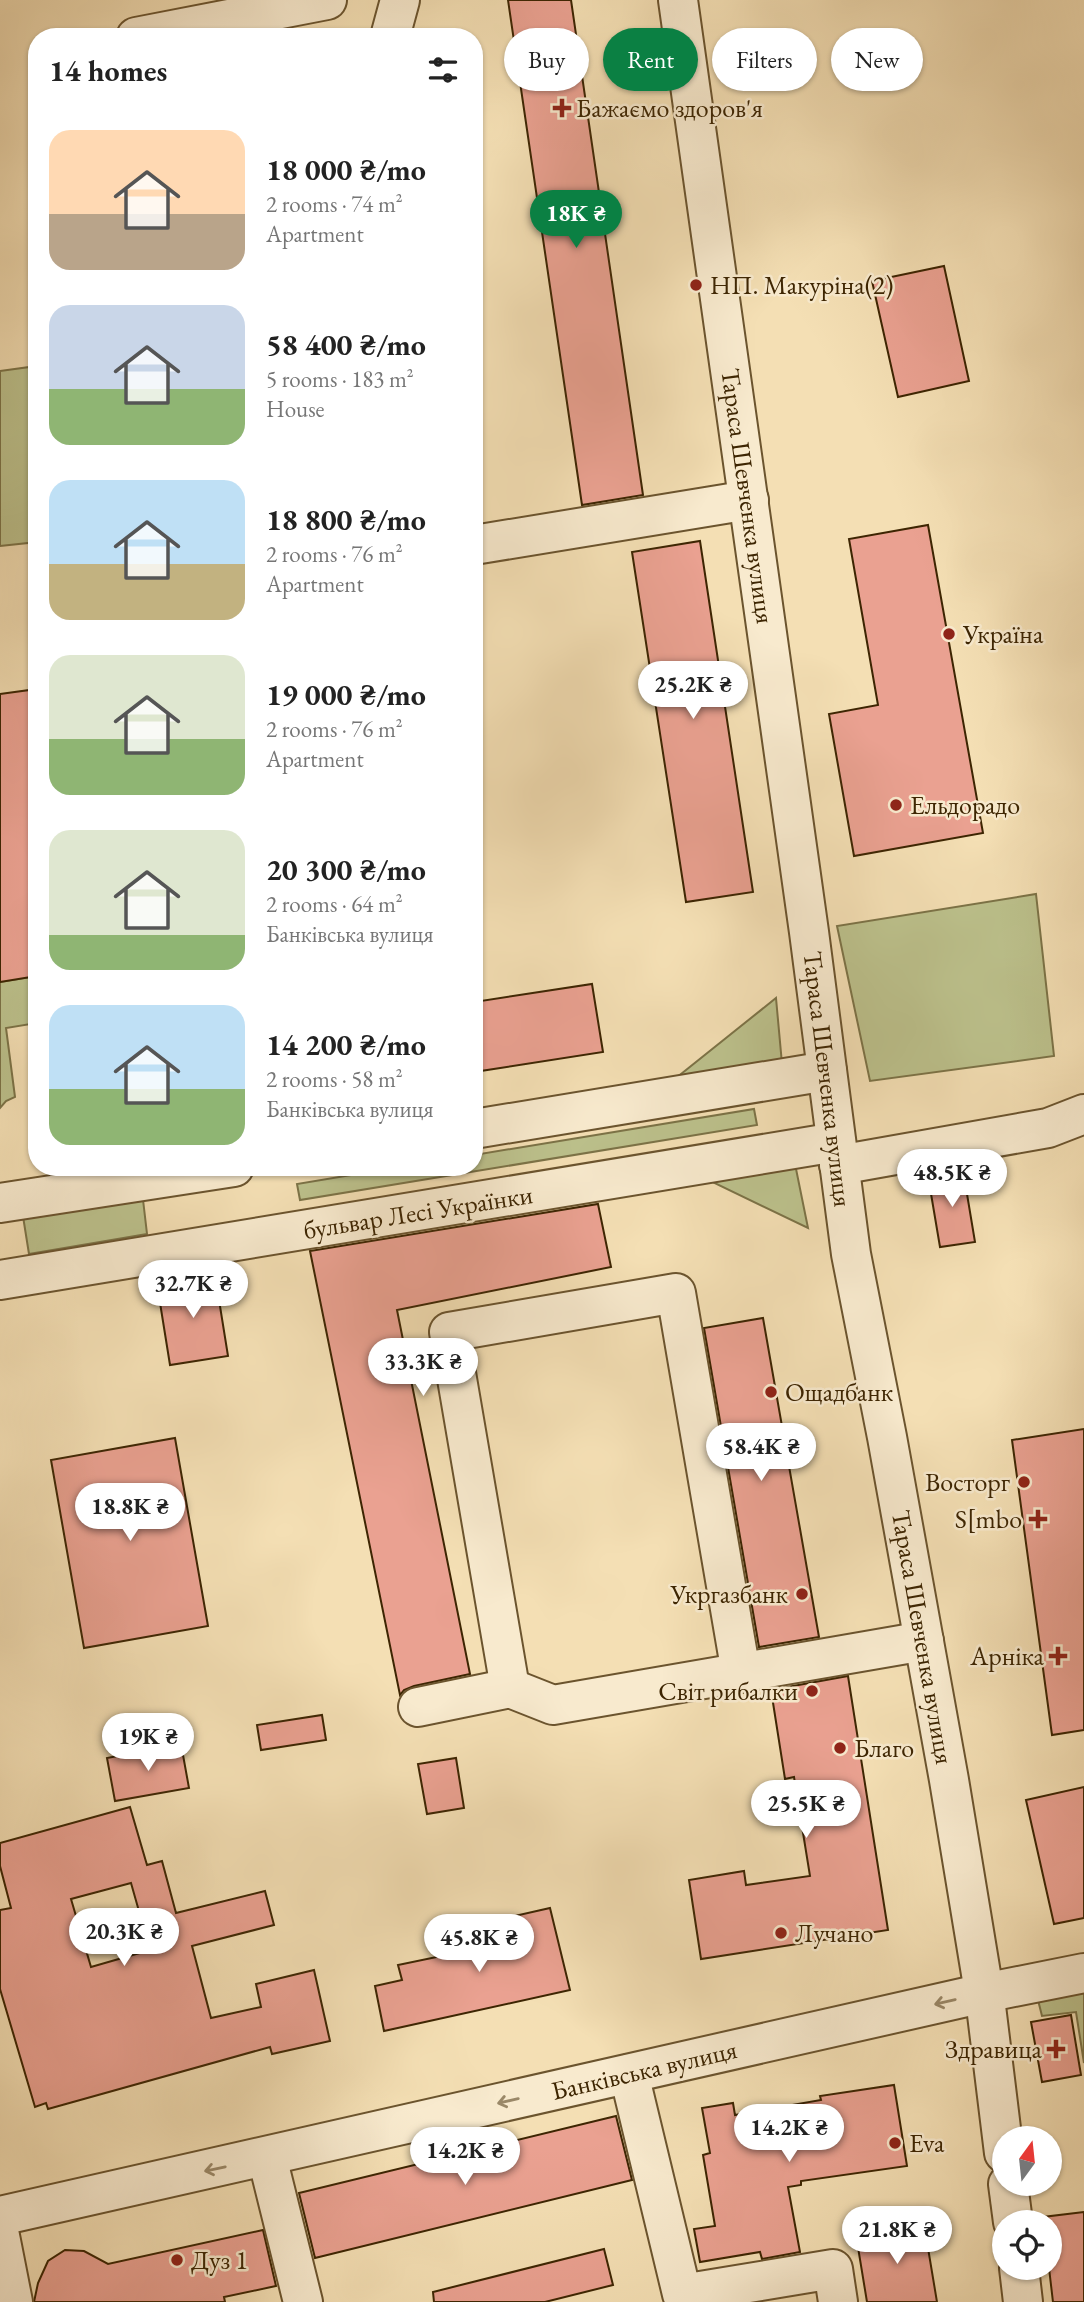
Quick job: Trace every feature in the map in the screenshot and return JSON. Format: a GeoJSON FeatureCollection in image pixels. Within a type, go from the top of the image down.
{"type":"FeatureCollection","features":[{"type":"Feature","properties":{"kind":"street"},"geometry":{"type":"LineString","coordinates":[[182,28],[327,0]]}},
{"type":"Feature","properties":{"kind":"street"},"geometry":{"type":"LineString","coordinates":[[392,28],[400,0]]}},
{"type":"Feature","properties":{"kind":"street","name":"Тараса Шевченка вулиця"},"geometry":{"type":"LineString","coordinates":[[678,0],[851,1254],[924,1642],[984,1993],[1001,2126]]}},
{"type":"Feature","properties":{"kind":"street"},"geometry":{"type":"LineString","coordinates":[[483,544],[749,500]]}},
{"type":"Feature","properties":{"kind":"street"},"geometry":{"type":"LineString","coordinates":[[483,1128],[827,1071]]}},
{"type":"Feature","properties":{"kind":"street","name":"бульвар Лесі Українки"},"geometry":{"type":"LineString","coordinates":[[0,1280],[838,1153],[1048,1128],[1084,1114]]}},
{"type":"Feature","properties":{"kind":"street"},"geometry":{"type":"LineString","coordinates":[[0,1203],[176,1176]]}},
{"type":"Feature","properties":{"kind":"street"},"geometry":{"type":"LineString","coordinates":[[510,1688],[449,1332],[676,1293],[741,1673]]}},
{"type":"Feature","properties":{"kind":"street"},"geometry":{"type":"LineString","coordinates":[[418,1707],[510,1688],[553,1705],[924,1642]]}},
{"type":"Feature","properties":{"kind":"street","name":"Банківська вулиця"},"geometry":{"type":"LineString","coordinates":[[0,2216],[984,1993],[1084,1973]]}},
{"type":"Feature","properties":{"kind":"street"},"geometry":{"type":"LineString","coordinates":[[629,2074],[682,2294],[833,2269],[838,2302]]}},
{"type":"Feature","properties":{"kind":"street"},"geometry":{"type":"LineString","coordinates":[[267,2157],[303,2302]]}},
{"type":"Feature","properties":{"kind":"street"},"geometry":{"type":"LineString","coordinates":[[0,2236],[13,2302]]}},
{"type":"Feature","properties":{"kind":"street"},"geometry":{"type":"LineString","coordinates":[[1020,2280],[1023,2302]]}},
{"type":"Feature","properties":{"kind":"green space"},"geometry":{"type":"Polygon","coordinates":[[[28,367],[28,543],[0,546],[0,371],[28,367]]]}},
{"type":"Feature","properties":{"kind":"green space"},"geometry":{"type":"Polygon","coordinates":[[[1036,894],[1054,1056],[870,1081],[837,926],[1036,894]]]}},
{"type":"Feature","properties":{"kind":"green space"},"geometry":{"type":"Polygon","coordinates":[[[28,977],[28,1024],[6,1028],[15,1097],[0,1108],[0,982],[28,977]]]}},
{"type":"Feature","properties":{"kind":"green space"},"geometry":{"type":"Polygon","coordinates":[[[776,998],[782,1064],[666,1086],[776,998]]]}},
{"type":"Feature","properties":{"kind":"green space"},"geometry":{"type":"Polygon","coordinates":[[[754,1109],[757,1125],[483,1170],[483,1154],[754,1109]]]}},
{"type":"Feature","properties":{"kind":"green space"},"geometry":{"type":"Polygon","coordinates":[[[794,1159],[808,1228],[702,1177],[794,1159]]]}},
{"type":"Feature","properties":{"kind":"green space"},"geometry":{"type":"Polygon","coordinates":[[[345,1176],[446,1176],[300,1200],[297,1184],[345,1176]]]}},
{"type":"Feature","properties":{"kind":"green space"},"geometry":{"type":"Polygon","coordinates":[[[142,1191],[147,1234],[29,1254],[22,1210],[142,1191]]]}},
{"type":"Feature","properties":{"kind":"green space"},"geometry":{"type":"Polygon","coordinates":[[[1084,1988],[1084,2063],[1076,2012],[1042,2016],[1037,1996],[1084,1988]]]}},
{"type":"Feature","properties":{"kind":"building"},"geometry":{"type":"Polygon","coordinates":[[[508,0],[571,0],[575,28],[512,28],[508,0]]]}},
{"type":"Feature","properties":{"kind":"building"},"geometry":{"type":"Polygon","coordinates":[[[521,91],[584,91],[643,495],[582,505],[521,91]]]}},
{"type":"Feature","properties":{"kind":"building"},"geometry":{"type":"Polygon","coordinates":[[[944,266],[969,381],[898,397],[872,281],[944,266]]]}},
{"type":"Feature","properties":{"kind":"building"},"geometry":{"type":"Polygon","coordinates":[[[928,525],[983,833],[854,856],[829,714],[878,705],[849,539],[928,525]]]}},
{"type":"Feature","properties":{"kind":"building"},"geometry":{"type":"Polygon","coordinates":[[[700,541],[753,892],[686,902],[632,552],[700,541]]]}},
{"type":"Feature","properties":{"kind":"building"},"geometry":{"type":"Polygon","coordinates":[[[28,690],[28,977],[0,982],[0,694],[28,690]]]}},
{"type":"Feature","properties":{"kind":"building"},"geometry":{"type":"Polygon","coordinates":[[[592,984],[603,1052],[483,1071],[483,1001],[592,984]]]}},
{"type":"Feature","properties":{"kind":"building"},"geometry":{"type":"Polygon","coordinates":[[[963,1170],[975,1242],[940,1247],[928,1176],[963,1170]]]}},
{"type":"Feature","properties":{"kind":"building"},"geometry":{"type":"Polygon","coordinates":[[[598,1204],[611,1267],[397,1310],[470,1674],[414,1686],[400,1695],[310,1251],[598,1204]]]}},
{"type":"Feature","properties":{"kind":"building"},"geometry":{"type":"Polygon","coordinates":[[[215,1275],[228,1356],[170,1365],[157,1284],[215,1275]]]}},
{"type":"Feature","properties":{"kind":"building"},"geometry":{"type":"Polygon","coordinates":[[[763,1318],[819,1637],[759,1647],[704,1328],[763,1318]]]}},
{"type":"Feature","properties":{"kind":"building"},"geometry":{"type":"Polygon","coordinates":[[[1084,1429],[1084,1730],[1052,1735],[1012,1440],[1084,1429]]]}},
{"type":"Feature","properties":{"kind":"building"},"geometry":{"type":"Polygon","coordinates":[[[175,1438],[208,1626],[84,1648],[51,1460],[175,1438]]]}},
{"type":"Feature","properties":{"kind":"building"},"geometry":{"type":"Polygon","coordinates":[[[848,1676],[888,1930],[701,1959],[689,1880],[744,1871],[746,1885],[810,1876],[794,1777],[785,1779],[771,1690],[848,1676]]]}},
{"type":"Feature","properties":{"kind":"building"},"geometry":{"type":"Polygon","coordinates":[[[322,1715],[326,1740],[261,1750],[257,1725],[322,1715]]]}},
{"type":"Feature","properties":{"kind":"building"},"geometry":{"type":"Polygon","coordinates":[[[181,1744],[189,1788],[115,1801],[107,1758],[181,1744]]]}},
{"type":"Feature","properties":{"kind":"building"},"geometry":{"type":"Polygon","coordinates":[[[456,1758],[464,1808],[427,1814],[418,1764],[456,1758]]]}},
{"type":"Feature","properties":{"kind":"building"},"geometry":{"type":"Polygon","coordinates":[[[1084,1787],[1084,1918],[1054,1924],[1026,1800],[1084,1787]]]}},
{"type":"Feature","properties":{"kind":"building"},"geometry":{"type":"Polygon","coordinates":[[[130,1807],[147,1865],[162,1861],[176,1913],[265,1891],[274,1925],[192,1946],[211,2018],[261,2007],[256,1984],[314,1970],[330,2041],[272,2054],[270,2047],[48,2109],[46,2103],[35,2107],[0,1989],[0,1910],[11,1908],[0,1866],[0,1843],[130,1807]],[[131,1883],[71,1899],[91,1967],[150,1950],[131,1883]]]}},
{"type":"Feature","properties":{"kind":"building"},"geometry":{"type":"Polygon","coordinates":[[[550,1908],[570,1990],[384,2031],[375,1986],[402,1980],[398,1965],[480,1948],[475,1925],[550,1908]]]}},
{"type":"Feature","properties":{"kind":"building","name":"Здравица"},"geometry":{"type":"Polygon","coordinates":[[[1071,2015],[1081,2075],[1042,2082],[1031,2022],[1071,2015]]]}},
{"type":"Feature","properties":{"kind":"building"},"geometry":{"type":"Polygon","coordinates":[[[894,2085],[907,2166],[801,2181],[801,2185],[788,2187],[800,2252],[762,2259],[760,2252],[700,2262],[694,2229],[715,2226],[703,2155],[710,2153],[702,2108],[733,2103],[735,2115],[821,2100],[820,2096],[894,2085]]]}},
{"type":"Feature","properties":{"kind":"building"},"geometry":{"type":"Polygon","coordinates":[[[616,2116],[632,2180],[315,2258],[299,2193],[616,2116]]]}},
{"type":"Feature","properties":{"kind":"building"},"geometry":{"type":"Polygon","coordinates":[[[1084,2212],[1084,2302],[1053,2302],[1050,2280],[1062,2280],[1062,2215],[1084,2212]]]}},
{"type":"Feature","properties":{"kind":"building"},"geometry":{"type":"Polygon","coordinates":[[[924,2224],[937,2302],[867,2302],[856,2235],[924,2224]]]}},
{"type":"Feature","properties":{"kind":"building"},"geometry":{"type":"Polygon","coordinates":[[[263,2230],[276,2286],[224,2297],[225,2302],[34,2302],[38,2283],[48,2261],[65,2250],[84,2251],[108,2264],[263,2230]]]}},
{"type":"Feature","properties":{"kind":"building"},"geometry":{"type":"Polygon","coordinates":[[[604,2249],[613,2285],[545,2302],[434,2302],[433,2292],[604,2249]]]}},
{"type":"Feature","properties":{"kind":"place","name":"Бажаємо здоров'я"},"geometry":{"type":"Point","coordinates":[562,108]}},
{"type":"Feature","properties":{"kind":"place","name":"НП. Макуріна(2)"},"geometry":{"type":"Point","coordinates":[696,285]}},
{"type":"Feature","properties":{"kind":"place","name":"Україна"},"geometry":{"type":"Point","coordinates":[949,634]}},
{"type":"Feature","properties":{"kind":"place","name":"Ельдорадо"},"geometry":{"type":"Point","coordinates":[896,805]}},
{"type":"Feature","properties":{"kind":"place","name":"Ощадбанк"},"geometry":{"type":"Point","coordinates":[771,1392]}},
{"type":"Feature","properties":{"kind":"place","name":"Восторг"},"geometry":{"type":"Point","coordinates":[1024,1482]}},
{"type":"Feature","properties":{"kind":"place","name":"S[mbo"},"geometry":{"type":"Point","coordinates":[1038,1519]}},
{"type":"Feature","properties":{"kind":"place","name":"Укргазбанк"},"geometry":{"type":"Point","coordinates":[802,1594]}},
{"type":"Feature","properties":{"kind":"place","name":"Арніка"},"geometry":{"type":"Point","coordinates":[1058,1656]}},
{"type":"Feature","properties":{"kind":"place","name":"Світ рибалки"},"geometry":{"type":"Point","coordinates":[812,1691]}},
{"type":"Feature","properties":{"kind":"place","name":"Благо"},"geometry":{"type":"Point","coordinates":[840,1748]}},
{"type":"Feature","properties":{"kind":"place","name":"Лучано"},"geometry":{"type":"Point","coordinates":[781,1933]}},
{"type":"Feature","properties":{"kind":"place","name":"Здравица"},"geometry":{"type":"Point","coordinates":[1056,2049]}},
{"type":"Feature","properties":{"kind":"place","name":"Eva"},"geometry":{"type":"Point","coordinates":[895,2143]}},
{"type":"Feature","properties":{"kind":"place","name":"Дуз 1"},"geometry":{"type":"Point","coordinates":[177,2260]}}]}
